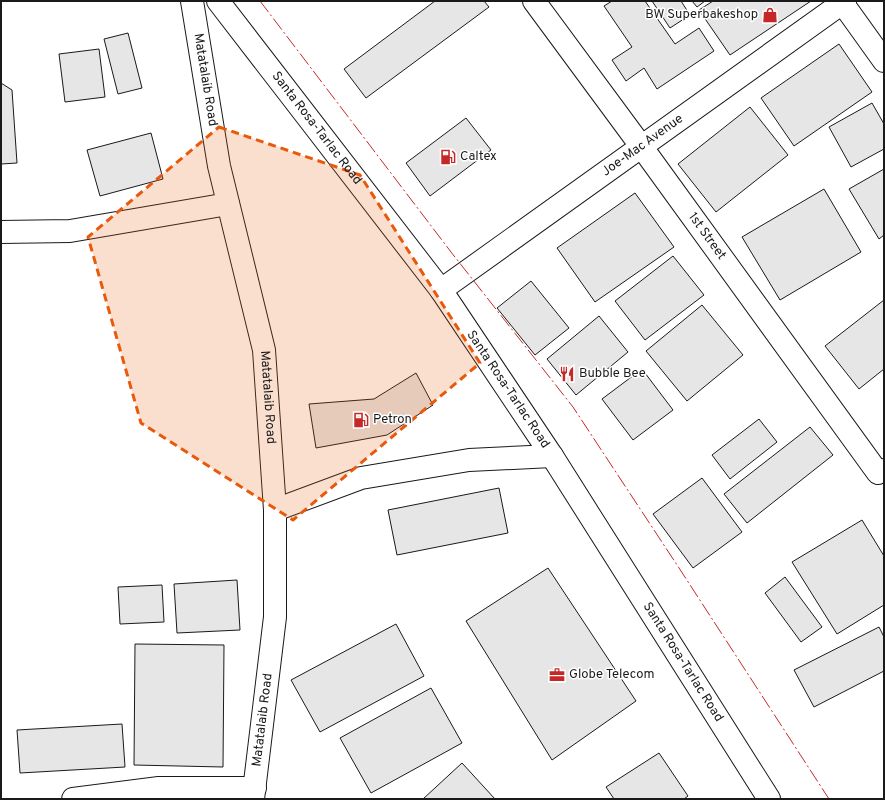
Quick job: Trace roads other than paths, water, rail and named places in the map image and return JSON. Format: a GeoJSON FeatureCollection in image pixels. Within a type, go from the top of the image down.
{"type":"FeatureCollection","features":[{"type":"Feature","properties":{"kind":"main road","name":"Matatalaib Road"},"geometry":{"type":"LineString","coordinates":[[192,1],[219,166],[264,350],[275,510],[275,617],[254,793]]}},
{"type":"Feature","properties":{"kind":"main road","name":"Santa Rosa-Tarlac Road"},"geometry":{"type":"LineString","coordinates":[[218,1],[441,290],[552,456],[769,799]]}},
{"type":"Feature","properties":{"kind":"main road","name":"1st Street"},"geometry":{"type":"LineString","coordinates":[[534,1],[881,472]]}},
{"type":"Feature","properties":{"kind":"main road"},"geometry":{"type":"LineString","coordinates":[[843,2],[884,61]]}},
{"type":"Feature","properties":{"kind":"main road","name":"Joe-Mac Avenue"},"geometry":{"type":"LineString","coordinates":[[441,290],[843,2]]}},
{"type":"Feature","properties":{"kind":"main road"},"geometry":{"type":"LineString","coordinates":[[1,232],[70,231],[228,204]]}},
{"type":"Feature","properties":{"kind":"main road"},"geometry":{"type":"LineString","coordinates":[[275,510],[361,478],[469,460],[552,456]]}},
{"type":"Feature","properties":{"kind":"main road"},"geometry":{"type":"LineString","coordinates":[[73,799],[159,788],[254,793]]}},
{"type":"Feature","properties":{"kind":"place","name":"BW Superbakeshop"},"geometry":{"type":"Point","coordinates":[770,15]}},
{"type":"Feature","properties":{"kind":"place","name":"Caltex"},"geometry":{"type":"Point","coordinates":[448,157]}},
{"type":"Feature","properties":{"kind":"place","name":"Bubble Bee"},"geometry":{"type":"Point","coordinates":[567,374]}},
{"type":"Feature","properties":{"kind":"place","name":"Petron"},"geometry":{"type":"Point","coordinates":[361,420]}},
{"type":"Feature","properties":{"kind":"place","name":"Globe Telecom"},"geometry":{"type":"Point","coordinates":[557,675]}}]}
